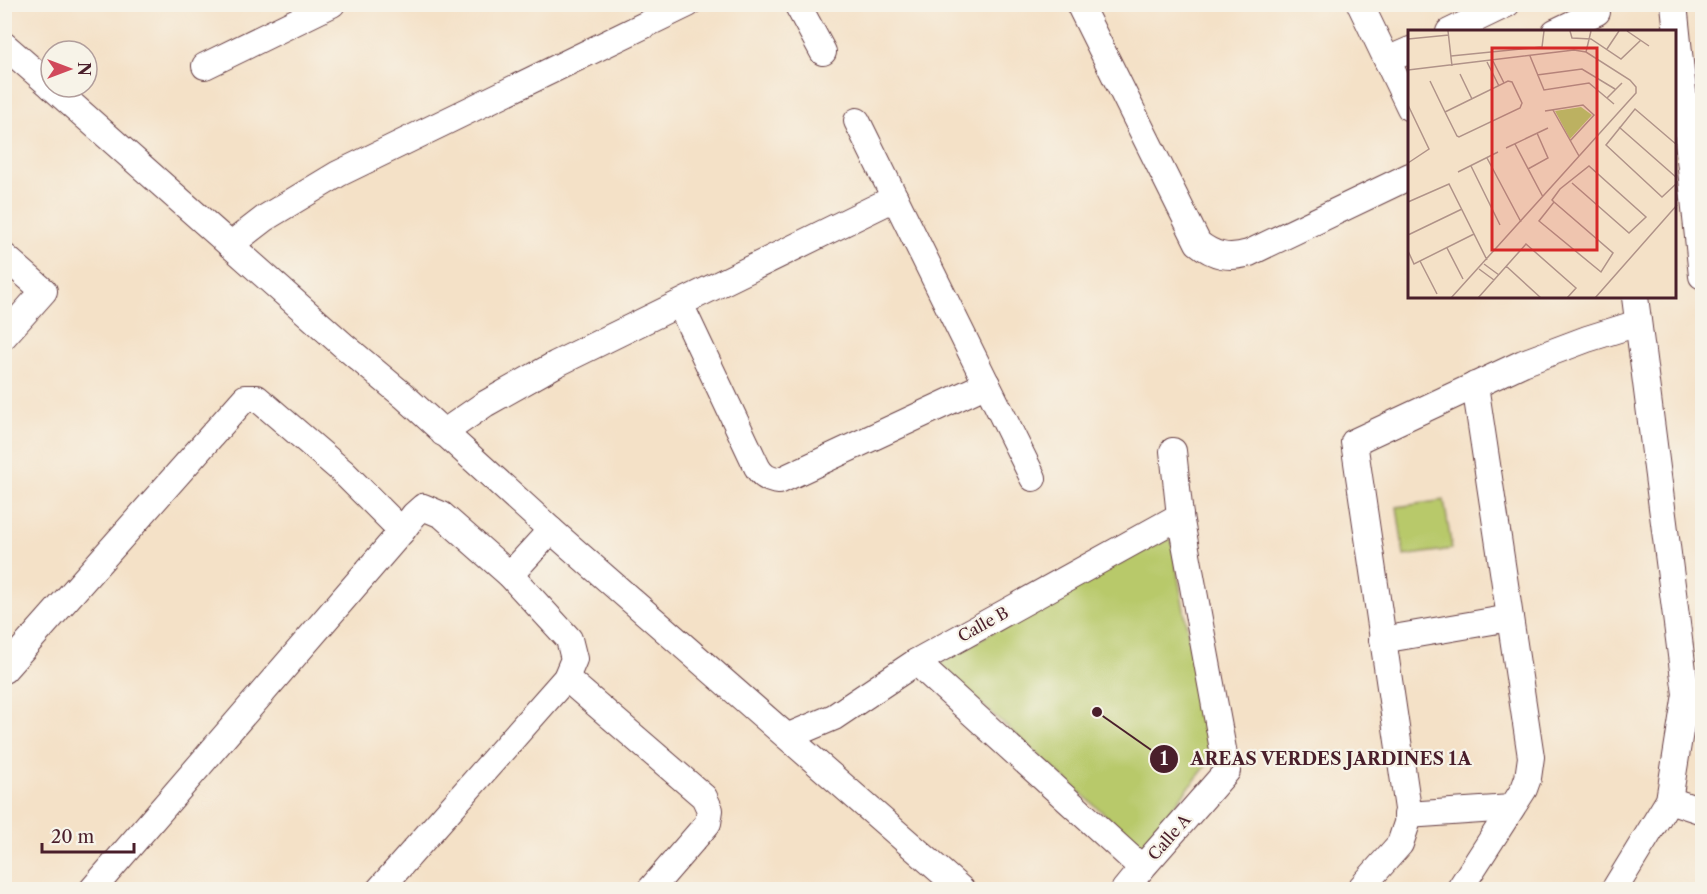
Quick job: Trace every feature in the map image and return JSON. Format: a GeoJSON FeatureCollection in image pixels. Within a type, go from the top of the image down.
{"type":"FeatureCollection","features":[{"type":"Feature","properties":{"kind":"street"},"geometry":{"type":"LineString","coordinates":[[206,66],[333,4]]}},
{"type":"Feature","properties":{"kind":"street"},"geometry":{"type":"LineString","coordinates":[[230,245],[265,218],[338,174],[688,4]]}},
{"type":"Feature","properties":{"kind":"street"},"geometry":{"type":"LineString","coordinates":[[797,4],[823,52]]}},
{"type":"Feature","properties":{"kind":"street"},"geometry":{"type":"LineString","coordinates":[[1079,4],[1198,243],[1207,250],[1228,257],[1249,253],[1408,177]]}},
{"type":"Feature","properties":{"kind":"street"},"geometry":{"type":"LineString","coordinates":[[1360,4],[1399,55],[1408,97]]}},
{"type":"Feature","properties":{"kind":"street"},"geometry":{"type":"LineString","coordinates":[[1453,30],[1507,4]]}},
{"type":"Feature","properties":{"kind":"street"},"geometry":{"type":"LineString","coordinates":[[1674,4],[1677,30]]}},
{"type":"Feature","properties":{"kind":"street"},"geometry":{"type":"LineString","coordinates":[[1560,30],[1598,16]]}},
{"type":"Feature","properties":{"kind":"street"},"geometry":{"type":"LineString","coordinates":[[1677,33],[1702,276]]}},
{"type":"Feature","properties":{"kind":"street"},"geometry":{"type":"LineString","coordinates":[[4,45],[39,76]]}},
{"type":"Feature","properties":{"kind":"street"},"geometry":{"type":"LineString","coordinates":[[65,99],[551,531],[789,736],[962,890]]}},
{"type":"Feature","properties":{"kind":"street"},"geometry":{"type":"LineString","coordinates":[[857,121],[1033,478]]}},
{"type":"Feature","properties":{"kind":"street"},"geometry":{"type":"LineString","coordinates":[[443,433],[485,404],[556,364],[895,198]]}},
{"type":"Feature","properties":{"kind":"street"},"geometry":{"type":"LineString","coordinates":[[4,256],[44,291],[4,336]]}},
{"type":"Feature","properties":{"kind":"street"},"geometry":{"type":"LineString","coordinates":[[1614,890],[1669,800],[1686,694],[1635,298]]}},
{"type":"Feature","properties":{"kind":"street"},"geometry":{"type":"LineString","coordinates":[[680,304],[757,467],[761,474],[773,481],[779,481],[987,384]]}},
{"type":"Feature","properties":{"kind":"street"},"geometry":{"type":"LineString","coordinates":[[1359,890],[1400,844],[1407,815],[1354,442],[1523,363],[1638,323]]}},
{"type":"Feature","properties":{"kind":"street"},"geometry":{"type":"LineString","coordinates":[[1459,890],[1524,789],[1531,757],[1475,385]]}},
{"type":"Feature","properties":{"kind":"street"},"geometry":{"type":"LineString","coordinates":[[4,670],[245,398],[257,398],[342,471],[402,531]]}},
{"type":"Feature","properties":{"kind":"street"},"geometry":{"type":"LineString","coordinates":[[1173,451],[1180,516]]}},
{"type":"Feature","properties":{"kind":"street"},"geometry":{"type":"LineString","coordinates":[[92,890],[423,507],[442,515],[510,575],[569,639],[574,659],[566,678],[379,890]]}},
{"type":"Feature","properties":{"kind":"street","name":"Calle B"},"geometry":{"type":"LineString","coordinates":[[789,736],[834,717],[915,662],[1180,516]]}},
{"type":"Feature","properties":{"kind":"street","name":"Calle A"},"geometry":{"type":"LineString","coordinates":[[915,662],[1142,868],[1227,771],[1180,516]]}},
{"type":"Feature","properties":{"kind":"street"},"geometry":{"type":"LineString","coordinates":[[510,575],[551,531]]}},
{"type":"Feature","properties":{"kind":"street"},"geometry":{"type":"LineString","coordinates":[[1382,640],[1510,618]]}},
{"type":"Feature","properties":{"kind":"street"},"geometry":{"type":"LineString","coordinates":[[566,678],[704,797],[710,810],[708,823],[650,890]]}},
{"type":"Feature","properties":{"kind":"street"},"geometry":{"type":"LineString","coordinates":[[1669,800],[1702,811]]}},
{"type":"Feature","properties":{"kind":"street"},"geometry":{"type":"LineString","coordinates":[[1407,815],[1511,808]]}},
{"type":"Feature","properties":{"kind":"street"},"geometry":{"type":"LineString","coordinates":[[1124,890],[1142,868]]}},
{"type":"Feature","properties":{"kind":"green space"},"geometry":{"type":"Polygon","coordinates":[[[1444,500],[1452,549],[1404,556],[1397,507],[1444,500]]]}},
{"type":"Feature","properties":{"kind":"green space"},"geometry":{"type":"Polygon","coordinates":[[[1171,538],[1211,760],[1141,847],[938,665],[1054,595],[1171,538]]]}},
{"type":"Feature","properties":{"kind":"place","name":"AREAS VERDES JARDINES 1A"},"geometry":{"type":"Point","coordinates":[1097,712]}}]}
